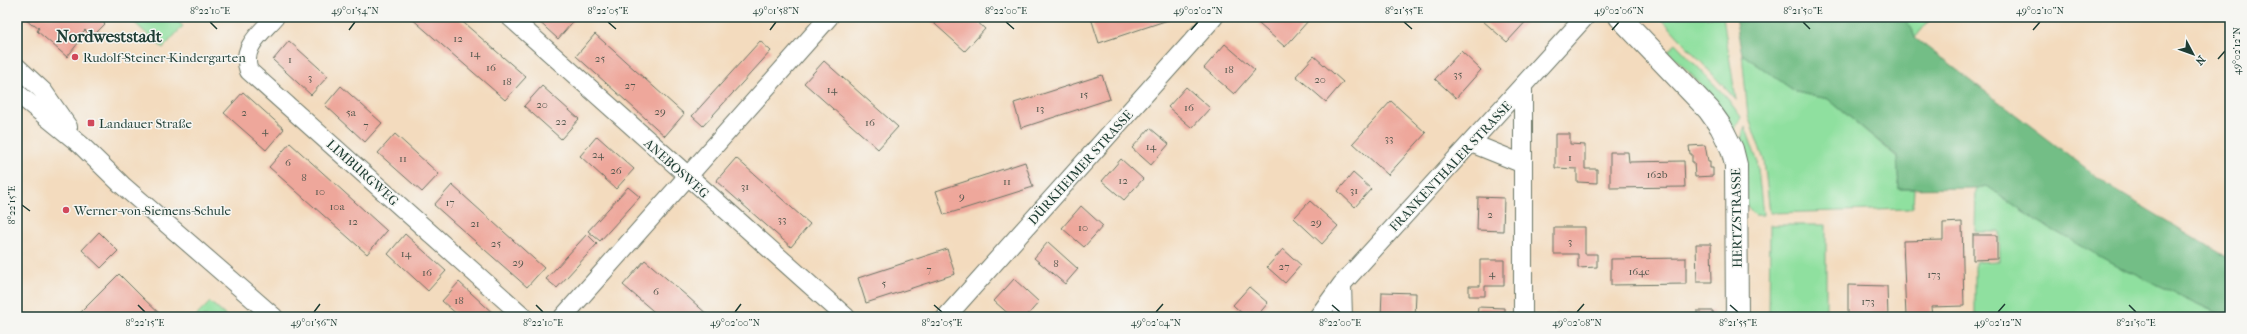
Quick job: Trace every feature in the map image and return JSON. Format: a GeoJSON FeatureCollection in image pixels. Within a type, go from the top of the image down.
{"type":"FeatureCollection","features":[{"type":"Feature","properties":{"kind":"main road","name":"HERTZSTRASSE"},"geometry":{"type":"LineString","coordinates":[[1620,17],[1709,110],[1721,127],[1732,149],[1736,165],[1737,317]]}},
{"type":"Feature","properties":{"kind":"street","name":"LIMBURGWEG"},"geometry":{"type":"LineString","coordinates":[[275,17],[251,44],[246,53],[246,62],[249,71],[524,317]]}},
{"type":"Feature","properties":{"kind":"street","name":"ANEBOSWEG"},"geometry":{"type":"LineString","coordinates":[[510,17],[846,317]]}},
{"type":"Feature","properties":{"kind":"street"},"geometry":{"type":"LineString","coordinates":[[563,317],[829,17]]}},
{"type":"Feature","properties":{"kind":"street","name":"DÜRKHEIMER STRASSE"},"geometry":{"type":"LineString","coordinates":[[946,317],[1214,17]]}},
{"type":"Feature","properties":{"kind":"street","name":"FRANKENTHALER STRASSE"},"geometry":{"type":"LineString","coordinates":[[1318,317],[1342,284],[1523,87],[1585,17]]}},
{"type":"Feature","properties":{"kind":"street"},"geometry":{"type":"LineString","coordinates":[[17,67],[43,91],[78,142]]}},
{"type":"Feature","properties":{"kind":"street"},"geometry":{"type":"LineString","coordinates":[[1523,87],[1523,317]]}},
{"type":"Feature","properties":{"kind":"street"},"geometry":{"type":"LineString","coordinates":[[17,92],[78,142],[122,185],[274,317]]}},
{"type":"Feature","properties":{"kind":"street"},"geometry":{"type":"LineString","coordinates":[[1471,143],[1523,164]]}},
{"type":"Feature","properties":{"kind":"street"},"geometry":{"type":"LineString","coordinates":[[1342,284],[1343,317]]}},
{"type":"Feature","properties":{"kind":"green space"},"geometry":{"type":"Polygon","coordinates":[[[128,17],[173,17],[183,26],[163,48],[128,17]]]}},
{"type":"Feature","properties":{"kind":"green space"},"geometry":{"type":"Polygon","coordinates":[[[1660,17],[1723,17],[1736,100],[1660,17]]]}},
{"type":"Feature","properties":{"kind":"green space"},"geometry":{"type":"Polygon","coordinates":[[[1735,17],[1903,17],[1912,29],[1915,38],[2112,188],[2230,259],[2230,317],[2222,317],[2219,314],[2121,268],[2040,223],[1987,186],[1976,188],[1899,189],[1897,156],[1828,99],[1796,92],[1742,54],[1735,17]]]}},
{"type":"Feature","properties":{"kind":"green space"},"geometry":{"type":"Polygon","coordinates":[[[1902,17],[1932,17],[1915,38],[1912,29],[1902,17]]]}},
{"type":"Feature","properties":{"kind":"green space"},"geometry":{"type":"Polygon","coordinates":[[[1676,44],[1727,98],[1741,117],[1733,133],[1713,99],[1668,51],[1676,44]]]}},
{"type":"Feature","properties":{"kind":"green space"},"geometry":{"type":"Polygon","coordinates":[[[1742,54],[1796,92],[1828,99],[1897,157],[1899,189],[1914,189],[1913,207],[1908,209],[1770,213],[1764,160],[1748,116],[1742,54]]]}},
{"type":"Feature","properties":{"kind":"green space"},"geometry":{"type":"Polygon","coordinates":[[[1745,126],[1757,160],[1763,215],[1755,215],[1747,206],[1738,149],[1745,126]]]}},
{"type":"Feature","properties":{"kind":"green space"},"geometry":{"type":"Polygon","coordinates":[[[1987,186],[2040,223],[2121,268],[2219,314],[2222,317],[1975,317],[1975,262],[2000,261],[1999,232],[1975,232],[1976,188],[1987,186]]]}},
{"type":"Feature","properties":{"kind":"green space"},"geometry":{"type":"Polygon","coordinates":[[[1770,225],[1826,225],[1826,317],[1769,317],[1770,225]]]}},
{"type":"Feature","properties":{"kind":"green space"},"geometry":{"type":"Polygon","coordinates":[[[210,302],[227,317],[195,317],[210,302]]]}},
{"type":"Feature","properties":{"kind":"building"},"geometry":{"type":"Polygon","coordinates":[[[23,17],[97,17],[105,24],[92,37],[85,30],[76,40],[79,42],[67,57],[37,31],[39,28],[34,24],[32,25],[23,17]]]}},
{"type":"Feature","properties":{"kind":"building"},"geometry":{"type":"Polygon","coordinates":[[[410,17],[457,17],[526,77],[505,100],[410,17]]]}},
{"type":"Feature","properties":{"kind":"building"},"geometry":{"type":"Polygon","coordinates":[[[534,17],[574,17],[576,18],[558,39],[534,17]]]}},
{"type":"Feature","properties":{"kind":"building"},"geometry":{"type":"Polygon","coordinates":[[[927,17],[972,17],[985,29],[965,51],[927,17]]]}},
{"type":"Feature","properties":{"kind":"building"},"geometry":{"type":"Polygon","coordinates":[[[1093,17],[1177,17],[1099,43],[1091,18],[1093,17]]]}},
{"type":"Feature","properties":{"kind":"building"},"geometry":{"type":"Polygon","coordinates":[[[1265,17],[1304,17],[1308,21],[1285,47],[1259,24],[1265,17]]]}},
{"type":"Feature","properties":{"kind":"building"},"geometry":{"type":"Polygon","coordinates":[[[1486,17],[1530,17],[1507,42],[1483,21],[1486,17]]]}},
{"type":"Feature","properties":{"kind":"building"},"geometry":{"type":"Polygon","coordinates":[[[595,34],[684,114],[665,136],[576,56],[595,34]]]}},
{"type":"Feature","properties":{"kind":"building"},"geometry":{"type":"Polygon","coordinates":[[[289,41],[328,76],[311,95],[273,60],[289,41]]]}},
{"type":"Feature","properties":{"kind":"building"},"geometry":{"type":"Polygon","coordinates":[[[760,41],[771,51],[703,126],[692,116],[760,41]]]}},
{"type":"Feature","properties":{"kind":"building"},"geometry":{"type":"Polygon","coordinates":[[[1225,44],[1255,70],[1234,94],[1204,68],[1225,44]]]}},
{"type":"Feature","properties":{"kind":"building"},"geometry":{"type":"Polygon","coordinates":[[[1461,51],[1481,70],[1456,98],[1435,79],[1461,51]]]}},
{"type":"Feature","properties":{"kind":"building"},"geometry":{"type":"Polygon","coordinates":[[[1314,56],[1343,82],[1326,102],[1296,76],[1314,56]]]}},
{"type":"Feature","properties":{"kind":"building"},"geometry":{"type":"Polygon","coordinates":[[[824,61],[898,127],[878,149],[804,83],[824,61]]]}},
{"type":"Feature","properties":{"kind":"building"},"geometry":{"type":"Polygon","coordinates":[[[1102,75],[1110,99],[1021,128],[1014,103],[1102,75]]]}},
{"type":"Feature","properties":{"kind":"building"},"geometry":{"type":"Polygon","coordinates":[[[341,86],[382,123],[365,142],[325,105],[341,86]]]}},
{"type":"Feature","properties":{"kind":"building"},"geometry":{"type":"Polygon","coordinates":[[[542,86],[579,119],[561,139],[524,106],[542,86]]]}},
{"type":"Feature","properties":{"kind":"building"},"geometry":{"type":"Polygon","coordinates":[[[1186,87],[1210,108],[1192,128],[1168,107],[1186,87]]]}},
{"type":"Feature","properties":{"kind":"building"},"geometry":{"type":"Polygon","coordinates":[[[243,92],[284,129],[266,150],[224,113],[243,92]]]}},
{"type":"Feature","properties":{"kind":"building"},"geometry":{"type":"Polygon","coordinates":[[[1391,101],[1426,133],[1388,175],[1353,143],[1391,101]]]}},
{"type":"Feature","properties":{"kind":"building"},"geometry":{"type":"Polygon","coordinates":[[[1150,128],[1169,144],[1151,165],[1132,148],[1150,128]]]}},
{"type":"Feature","properties":{"kind":"building"},"geometry":{"type":"Polygon","coordinates":[[[395,134],[439,174],[422,192],[378,153],[395,134]]]}},
{"type":"Feature","properties":{"kind":"building"},"geometry":{"type":"Polygon","coordinates":[[[1555,134],[1570,134],[1570,144],[1585,145],[1585,169],[1597,169],[1597,183],[1577,182],[1577,169],[1555,168],[1555,134]]]}},
{"type":"Feature","properties":{"kind":"building"},"geometry":{"type":"Polygon","coordinates":[[[597,136],[634,169],[616,189],[580,156],[597,136]]]}},
{"type":"Feature","properties":{"kind":"building"},"geometry":{"type":"Polygon","coordinates":[[[290,143],[387,231],[367,254],[269,167],[290,143]]]}},
{"type":"Feature","properties":{"kind":"building"},"geometry":{"type":"Polygon","coordinates":[[[1705,145],[1708,161],[1710,161],[1710,168],[1713,168],[1713,176],[1695,177],[1694,162],[1692,162],[1692,154],[1690,154],[1689,146],[1705,145]]]}},
{"type":"Feature","properties":{"kind":"building"},"geometry":{"type":"Polygon","coordinates":[[[1610,152],[1628,152],[1629,162],[1684,161],[1685,187],[1610,188],[1610,152]]]}},
{"type":"Feature","properties":{"kind":"building"},"geometry":{"type":"Polygon","coordinates":[[[736,158],[810,224],[791,247],[716,181],[736,158]]]}},
{"type":"Feature","properties":{"kind":"building"},"geometry":{"type":"Polygon","coordinates":[[[1121,159],[1143,179],[1124,200],[1102,181],[1121,159]]]}},
{"type":"Feature","properties":{"kind":"building"},"geometry":{"type":"Polygon","coordinates":[[[1025,162],[1033,187],[944,215],[936,191],[1025,162]]]}},
{"type":"Feature","properties":{"kind":"building"},"geometry":{"type":"Polygon","coordinates":[[[1353,173],[1371,189],[1355,207],[1338,191],[1353,173]]]}},
{"type":"Feature","properties":{"kind":"building"},"geometry":{"type":"Polygon","coordinates":[[[452,185],[544,268],[527,287],[434,205],[452,185]]]}},
{"type":"Feature","properties":{"kind":"building"},"geometry":{"type":"Polygon","coordinates":[[[628,187],[640,197],[600,241],[588,231],[628,187]]]}},
{"type":"Feature","properties":{"kind":"building"},"geometry":{"type":"Polygon","coordinates":[[[1478,197],[1504,198],[1503,231],[1477,230],[1478,197]]]}},
{"type":"Feature","properties":{"kind":"building"},"geometry":{"type":"Polygon","coordinates":[[[1310,201],[1338,226],[1322,244],[1294,218],[1310,201]]]}},
{"type":"Feature","properties":{"kind":"building"},"geometry":{"type":"Polygon","coordinates":[[[1081,206],[1103,226],[1084,247],[1062,228],[1081,206]]]}},
{"type":"Feature","properties":{"kind":"building"},"geometry":{"type":"Polygon","coordinates":[[[1962,222],[1964,306],[1931,307],[1932,317],[1906,317],[1903,241],[1943,240],[1943,223],[1962,222]]]}},
{"type":"Feature","properties":{"kind":"building"},"geometry":{"type":"Polygon","coordinates":[[[1554,227],[1585,227],[1585,254],[1597,254],[1597,267],[1578,268],[1578,254],[1554,254],[1554,227]]]}},
{"type":"Feature","properties":{"kind":"building"},"geometry":{"type":"Polygon","coordinates":[[[99,232],[118,251],[101,268],[82,250],[99,232]]]}},
{"type":"Feature","properties":{"kind":"building"},"geometry":{"type":"Polygon","coordinates":[[[405,234],[446,271],[428,291],[388,254],[405,234]]]}},
{"type":"Feature","properties":{"kind":"building"},"geometry":{"type":"Polygon","coordinates":[[[587,234],[597,244],[557,288],[546,279],[587,234]]]}},
{"type":"Feature","properties":{"kind":"building"},"geometry":{"type":"Polygon","coordinates":[[[1973,235],[1997,235],[1997,259],[1973,260],[1973,235]]]}},
{"type":"Feature","properties":{"kind":"building"},"geometry":{"type":"Polygon","coordinates":[[[1048,242],[1078,269],[1065,284],[1034,258],[1048,242]]]}},
{"type":"Feature","properties":{"kind":"building"},"geometry":{"type":"Polygon","coordinates":[[[1696,244],[1711,244],[1712,282],[1697,282],[1696,244]]]}},
{"type":"Feature","properties":{"kind":"building"},"geometry":{"type":"Polygon","coordinates":[[[947,249],[955,274],[866,303],[858,278],[947,249]]]}},
{"type":"Feature","properties":{"kind":"building"},"geometry":{"type":"Polygon","coordinates":[[[1283,249],[1301,265],[1285,283],[1267,267],[1283,249]]]}},
{"type":"Feature","properties":{"kind":"building"},"geometry":{"type":"Polygon","coordinates":[[[1686,258],[1686,284],[1611,285],[1611,259],[1686,258]]]}},
{"type":"Feature","properties":{"kind":"building"},"geometry":{"type":"Polygon","coordinates":[[[645,260],[710,317],[660,317],[623,285],[645,260]]]}},
{"type":"Feature","properties":{"kind":"building"},"geometry":{"type":"Polygon","coordinates":[[[1480,260],[1504,260],[1504,286],[1485,286],[1485,296],[1469,296],[1469,286],[1480,286],[1480,260]]]}},
{"type":"Feature","properties":{"kind":"building"},"geometry":{"type":"Polygon","coordinates":[[[119,274],[143,298],[163,317],[76,317],[119,274]]]}},
{"type":"Feature","properties":{"kind":"building"},"geometry":{"type":"Polygon","coordinates":[[[1014,279],[1039,302],[1026,317],[1012,317],[994,301],[1014,279]]]}},
{"type":"Feature","properties":{"kind":"building"},"geometry":{"type":"Polygon","coordinates":[[[459,282],[495,315],[494,317],[460,317],[442,301],[459,282]]]}},
{"type":"Feature","properties":{"kind":"building"},"geometry":{"type":"Polygon","coordinates":[[[1848,285],[1887,286],[1888,317],[1848,317],[1848,285]]]}},
{"type":"Feature","properties":{"kind":"building"},"geometry":{"type":"Polygon","coordinates":[[[1249,287],[1268,303],[1256,317],[1246,317],[1233,305],[1249,287]]]}},
{"type":"Feature","properties":{"kind":"building"},"geometry":{"type":"Polygon","coordinates":[[[1382,292],[1416,293],[1415,317],[1381,317],[1382,292]]]}},
{"type":"Feature","properties":{"kind":"building"},"geometry":{"type":"Polygon","coordinates":[[[1478,307],[1504,308],[1504,317],[1477,317],[1478,307]]]}},
{"type":"Feature","properties":{"kind":"building"},"geometry":{"type":"Polygon","coordinates":[[[1697,311],[1713,311],[1713,317],[1697,317],[1697,311]]]}},
{"type":"Feature","properties":{"kind":"building"},"geometry":{"type":"Polygon","coordinates":[[[1556,313],[1585,313],[1585,317],[1556,317],[1556,313]]]}},
{"type":"Feature","properties":{"kind":"place","name":"Rudolf-Steiner-Kindergarten"},"geometry":{"type":"Point","coordinates":[75,57]}},
{"type":"Feature","properties":{"kind":"place","name":"Landauer Straße"},"geometry":{"type":"Point","coordinates":[91,123]}},
{"type":"Feature","properties":{"kind":"place","name":"Werner-von-Siemens-Schule"},"geometry":{"type":"Point","coordinates":[66,210]}},
{"type":"Feature","properties":{"kind":"district","name":"Nordweststadt"},"geometry":{"type":"Point","coordinates":[109,36]}}]}
